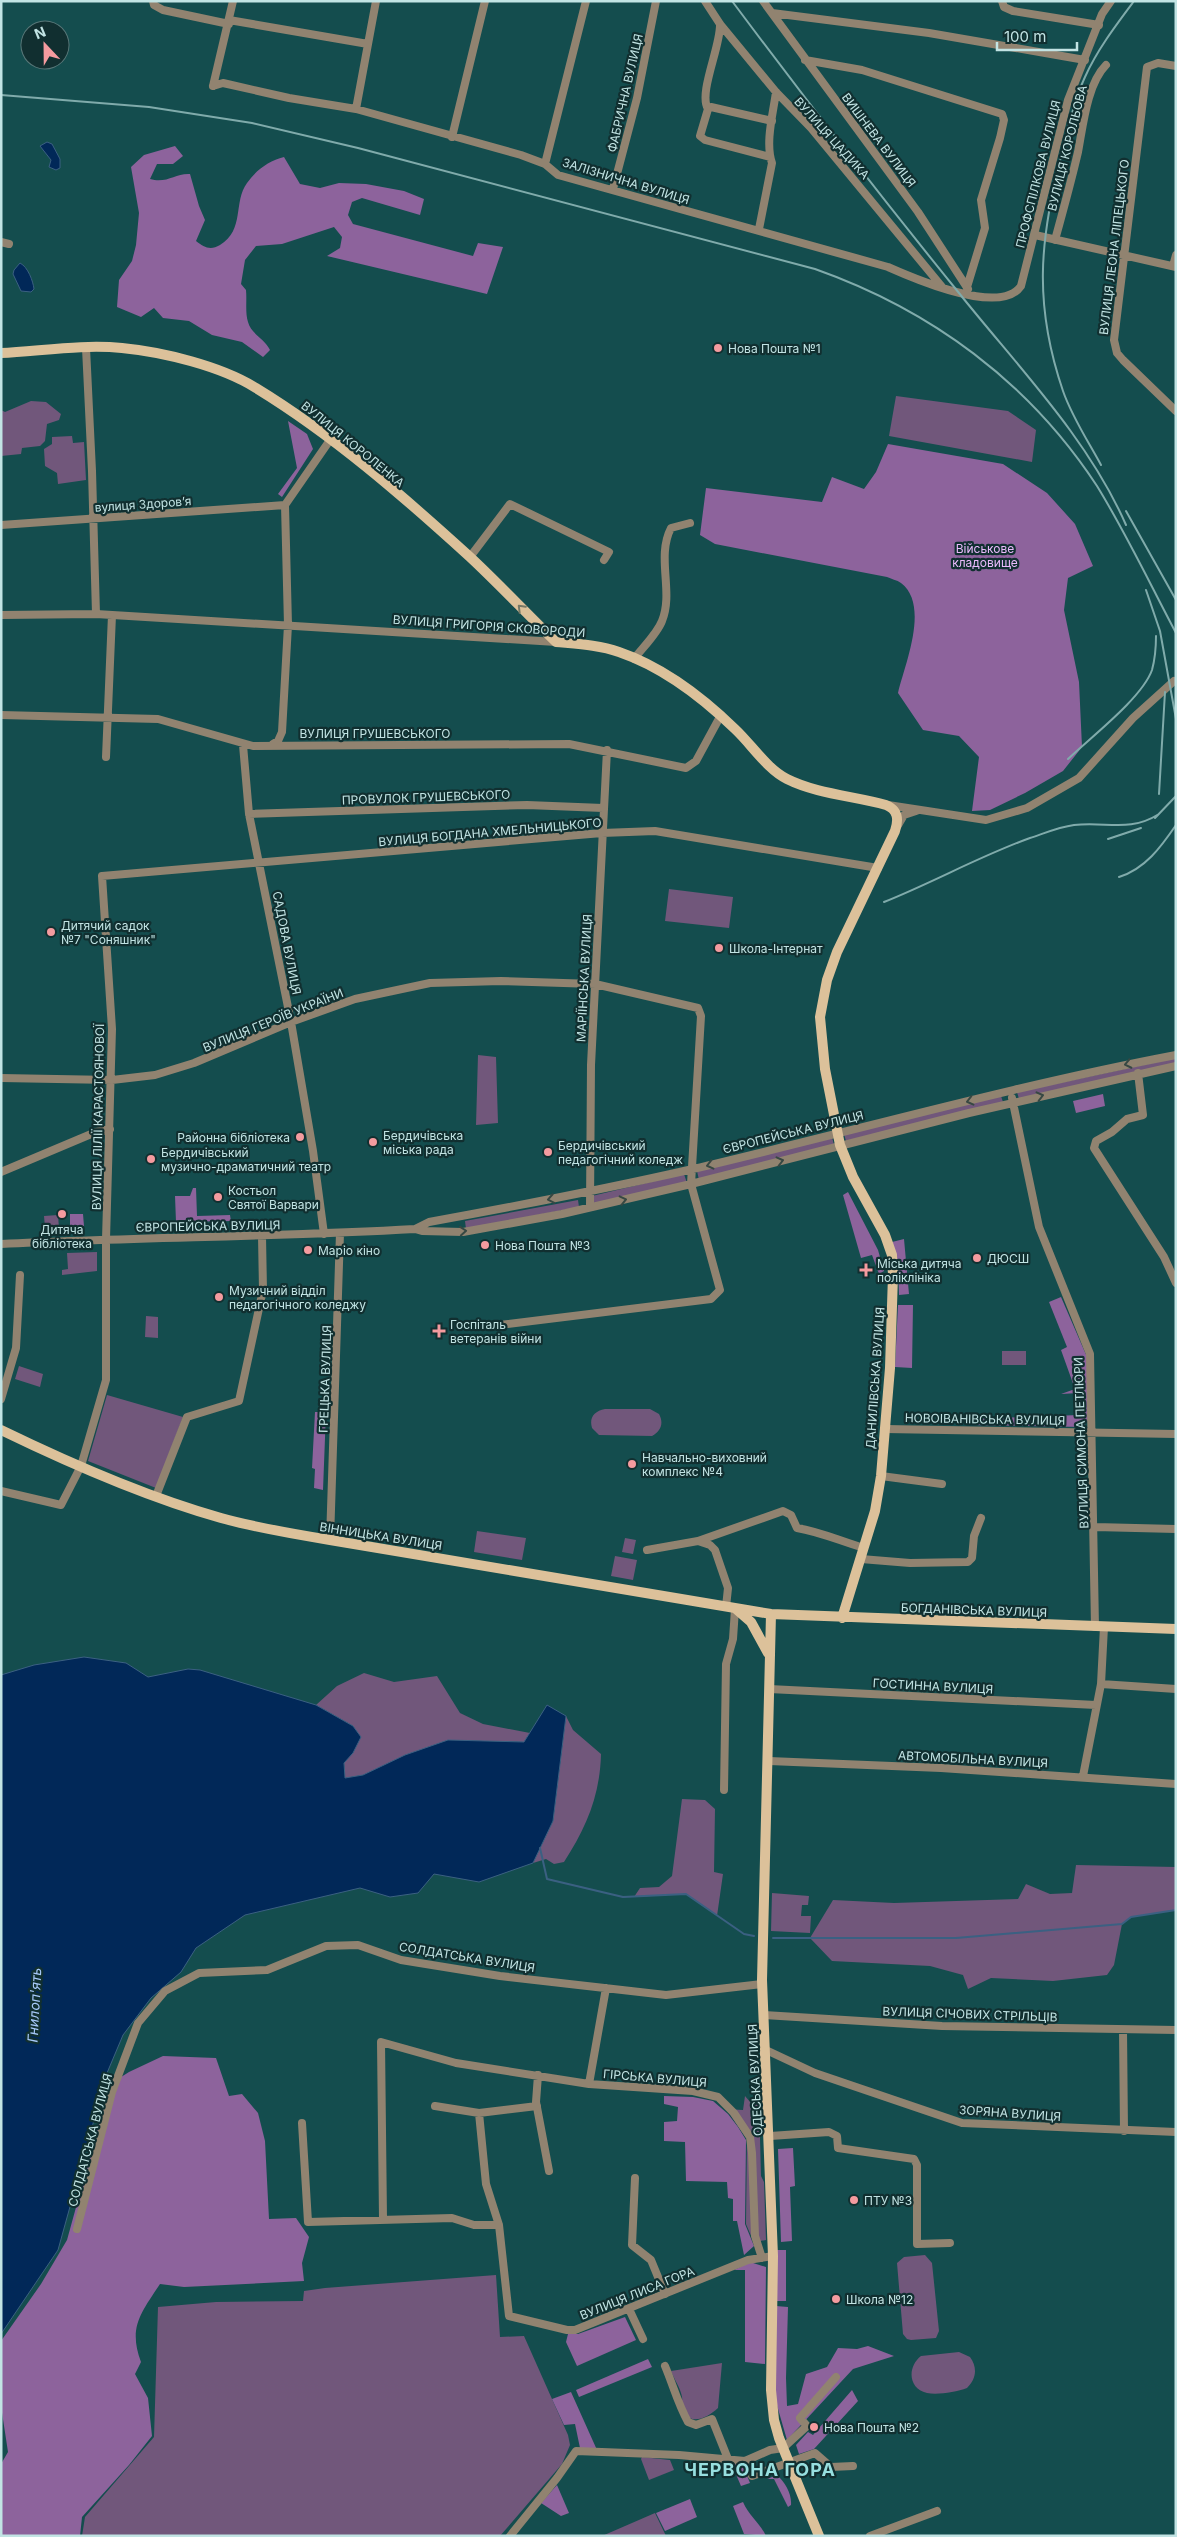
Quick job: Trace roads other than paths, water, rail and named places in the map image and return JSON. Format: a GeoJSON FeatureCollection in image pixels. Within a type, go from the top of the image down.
{"type":"FeatureCollection","features":[{"type":"Feature","properties":{"kind":"main road","name":"ВУЛИЦЯ КОРОЛЕНКА"},"geometry":{"type":"LineString","coordinates":[[1,353],[122,348],[166,356],[224,373],[256,388],[310,422],[330,440],[355,458],[470,557],[556,642]]}},
{"type":"Feature","properties":{"kind":"main road","name":"ВУЛИЦЯ ГРИГОРІЯ СКОВОРОДИ"},"geometry":{"type":"LineString","coordinates":[[556,642],[588,644],[620,652],[687,688],[721,715],[771,766],[786,778],[804,785],[886,805]]}},
{"type":"Feature","properties":{"kind":"main road"},"geometry":{"type":"LineString","coordinates":[[886,805],[893,808],[897,814],[895,831]]}},
{"type":"Feature","properties":{"kind":"main road","name":"ДАНИЛІВСЬКА ВУЛИЦЯ"},"geometry":{"type":"LineString","coordinates":[[842,1618],[875,1511],[881,1476],[890,1368],[893,1275],[892,1255],[885,1235],[853,1177],[840,1145],[822,1043],[820,1017],[823,998],[837,952],[895,831]]}},
{"type":"Feature","properties":{"kind":"main road","name":"ВІННИЦЬКА ВУЛИЦЯ"},"geometry":{"type":"LineString","coordinates":[[1,1430],[81,1466],[156,1496],[203,1512],[265,1529],[767,1613]]}},
{"type":"Feature","properties":{"kind":"main road"},"geometry":{"type":"LineString","coordinates":[[730,1608],[751,1622],[759,1633]]}},
{"type":"Feature","properties":{"kind":"main road"},"geometry":{"type":"LineString","coordinates":[[767,1613],[756,1616],[755,1621],[770,1658]]}},
{"type":"Feature","properties":{"kind":"main road","name":"БОГДАНІВСЬКА ВУЛИЦЯ"},"geometry":{"type":"LineString","coordinates":[[767,1613],[842,1618],[1176,1629]]}},
{"type":"Feature","properties":{"kind":"main road","name":"ОДЕСЬКА ВУЛИЦЯ"},"geometry":{"type":"LineString","coordinates":[[767,1613],[771,1630],[762,1984],[770,2136],[767,2257],[771,2390],[774,2420],[783,2448],[819,2536]]}},
{"type":"Feature","properties":{"kind":"main road"},"geometry":{"type":"LineString","coordinates":[[771,1630],[777,1620],[788,1615]]}},
{"type":"Feature","properties":{"kind":"street"},"geometry":{"type":"LineString","coordinates":[[153,1],[154,5],[163,10],[368,44]]}},
{"type":"Feature","properties":{"kind":"street"},"geometry":{"type":"LineString","coordinates":[[229,22],[233,1]]}},
{"type":"Feature","properties":{"kind":"street"},"geometry":{"type":"LineString","coordinates":[[356,109],[376,1]]}},
{"type":"Feature","properties":{"kind":"street"},"geometry":{"type":"LineString","coordinates":[[452,138],[485,1]]}},
{"type":"Feature","properties":{"kind":"street"},"geometry":{"type":"LineString","coordinates":[[545,164],[586,1]]}},
{"type":"Feature","properties":{"kind":"street","name":"ФАБРИЧНА ВУЛИЦЯ"},"geometry":{"type":"LineString","coordinates":[[613,188],[636,98],[656,1]]}},
{"type":"Feature","properties":{"kind":"street","name":"ВУЛИЦЯ ЦАДИКА"},"geometry":{"type":"LineString","coordinates":[[705,1],[720,24],[776,92],[811,128],[846,169],[943,288]]}},
{"type":"Feature","properties":{"kind":"street","name":"ВИШНЕВА ВУЛИЦЯ"},"geometry":{"type":"LineString","coordinates":[[763,1],[918,212],[972,295]]}},
{"type":"Feature","properties":{"kind":"street"},"geometry":{"type":"LineString","coordinates":[[1002,1],[1004,7],[1013,11],[1098,25]]}},
{"type":"Feature","properties":{"kind":"street","name":"ПРОФСПІЛКОВА ВУЛИЦЯ"},"geometry":{"type":"LineString","coordinates":[[1016,294],[1024,277],[1068,100],[1098,25],[1111,1]]}},
{"type":"Feature","properties":{"kind":"street"},"geometry":{"type":"LineString","coordinates":[[772,13],[929,34],[1085,60]]}},
{"type":"Feature","properties":{"kind":"street","name":"ЗАЛІЗНИЧНА ВУЛИЦЯ"},"geometry":{"type":"LineString","coordinates":[[229,22],[213,86],[223,83],[289,98],[356,109],[452,138],[521,155],[545,164],[558,175],[613,188],[685,211],[759,229],[888,267],[943,288],[972,295],[1007,298],[1016,294]]}},
{"type":"Feature","properties":{"kind":"street"},"geometry":{"type":"LineString","coordinates":[[720,24],[720,40],[704,96],[708,109],[700,136],[705,140],[770,157]]}},
{"type":"Feature","properties":{"kind":"street"},"geometry":{"type":"LineString","coordinates":[[805,60],[862,70],[1002,114],[1004,120],[1000,138],[981,200],[985,217],[984,233],[967,287]]}},
{"type":"Feature","properties":{"kind":"street","name":"ВУЛИЦЯ КОРОЛЬОВА"},"geometry":{"type":"LineString","coordinates":[[1055,240],[1084,118],[1095,82],[1106,64]]}},
{"type":"Feature","properties":{"kind":"street","name":"ВУЛИЦЯ ЛЕОНА ЛІПЕЦЬКОГО"},"geometry":{"type":"LineString","coordinates":[[1176,66],[1152,64],[1147,67],[1115,329],[1117,353],[1176,411]]}},
{"type":"Feature","properties":{"kind":"street"},"geometry":{"type":"LineString","coordinates":[[759,229],[772,163],[770,157],[772,121],[776,92]]}},
{"type":"Feature","properties":{"kind":"street"},"geometry":{"type":"LineString","coordinates":[[708,109],[716,107],[772,121]]}},
{"type":"Feature","properties":{"kind":"street"},"geometry":{"type":"LineString","coordinates":[[1035,235],[1174,266],[1176,255]]}},
{"type":"Feature","properties":{"kind":"street"},"geometry":{"type":"LineString","coordinates":[[86,348],[96,614]]}},
{"type":"Feature","properties":{"kind":"street"},"geometry":{"type":"LineString","coordinates":[[273,744],[281,737],[282,732],[288,625],[285,505],[330,440]]}},
{"type":"Feature","properties":{"kind":"street"},"geometry":{"type":"LineString","coordinates":[[470,557],[510,504],[609,552],[604,560]]}},
{"type":"Feature","properties":{"kind":"street","name":"вулиця Здоровʼя"},"geometry":{"type":"LineString","coordinates":[[1,525],[285,505]]}},
{"type":"Feature","properties":{"kind":"street"},"geometry":{"type":"LineString","coordinates":[[634,659],[662,622],[666,604],[665,551],[668,534],[671,528],[690,524]]}},
{"type":"Feature","properties":{"kind":"street","name":"ВУЛИЦЯ ГРИГОРІЯ СКОВОРОДИ"},"geometry":{"type":"LineString","coordinates":[[1,615],[96,614],[556,642]]}},
{"type":"Feature","properties":{"kind":"street"},"geometry":{"type":"LineString","coordinates":[[106,758],[112,615]]}},
{"type":"Feature","properties":{"kind":"street","name":"ВУЛИЦЯ ГРИГОРІЯ СКОВОРОДИ"},"geometry":{"type":"LineString","coordinates":[[886,805],[986,820],[1027,808],[1079,778],[1133,718],[1174,681]]}},
{"type":"Feature","properties":{"kind":"street","name":"ВУЛИЦЯ ГРУШЕВСЬКОГО"},"geometry":{"type":"LineString","coordinates":[[1,715],[158,719],[244,744],[569,744],[607,750],[686,768],[696,761],[721,715]]}},
{"type":"Feature","properties":{"kind":"street","name":"САДОВА ВУЛИЦЯ"},"geometry":{"type":"LineString","coordinates":[[244,744],[249,814],[290,1022],[313,1151],[324,1234]]}},
{"type":"Feature","properties":{"kind":"street","name":"МАРІЇНСЬКА ВУЛИЦЯ"},"geometry":{"type":"LineString","coordinates":[[590,1207],[591,1065],[607,750]]}},
{"type":"Feature","properties":{"kind":"street","name":"ПРОВУЛОК ГРУШЕВСЬКОГО"},"geometry":{"type":"LineString","coordinates":[[249,814],[527,805],[603,808]]}},
{"type":"Feature","properties":{"kind":"street"},"geometry":{"type":"LineString","coordinates":[[895,831],[904,815],[919,811]]}},
{"type":"Feature","properties":{"kind":"street","name":"ВУЛИЦЯ БОГДАНА ХМЕЛЬНИЦЬКОГО"},"geometry":{"type":"LineString","coordinates":[[102,876],[260,864],[602,833],[655,831],[878,868]]}},
{"type":"Feature","properties":{"kind":"street","name":"ВУЛИЦЯ ЛІЛІЇ КАРАСТОЯНОВОЇ"},"geometry":{"type":"LineString","coordinates":[[1,1491],[61,1505],[81,1466],[106,1380],[106,1239],[112,1029],[102,876]]}},
{"type":"Feature","properties":{"kind":"street","name":"ВУЛИЦЯ ГЕРОЇВ УКРАЇНИ"},"geometry":{"type":"LineString","coordinates":[[1,1078],[112,1080],[155,1075],[194,1063],[290,1022],[355,999],[430,983],[501,981],[595,984],[700,1011],[693,1169]]}},
{"type":"Feature","properties":{"kind":"street","name":"ЄВРОПЕЙСЬКА ВУЛИЦЯ"},"geometry":{"type":"LineString","coordinates":[[1,1244],[106,1239],[324,1234],[415,1228],[429,1222],[590,1192],[693,1169],[1011,1091],[1176,1055]]}},
{"type":"Feature","properties":{"kind":"street","name":"ЄВРОПЕЙСЬКА ВУЛИЦЯ"},"geometry":{"type":"LineString","coordinates":[[415,1228],[422,1231],[463,1232],[590,1207],[691,1184],[1013,1103],[1138,1073],[1176,1066]]}},
{"type":"Feature","properties":{"kind":"street"},"geometry":{"type":"LineString","coordinates":[[1138,1073],[1143,1114],[1127,1119],[1112,1132],[1096,1141],[1094,1148],[1164,1257],[1176,1283]]}},
{"type":"Feature","properties":{"kind":"street","name":"ВУЛИЦЯ СИМОНА ПЕТЛЮРИ"},"geometry":{"type":"LineString","coordinates":[[1011,1091],[1039,1227],[1090,1354],[1100,1627],[1100,1684],[1083,1776]]}},
{"type":"Feature","properties":{"kind":"street"},"geometry":{"type":"LineString","coordinates":[[1,1172],[96,1132],[110,1129]]}},
{"type":"Feature","properties":{"kind":"street"},"geometry":{"type":"LineString","coordinates":[[491,1326],[710,1299],[717,1295],[720,1290],[691,1184],[693,1169]]}},
{"type":"Feature","properties":{"kind":"street","name":"ГРЕЦЬКА ВУЛИЦЯ"},"geometry":{"type":"LineString","coordinates":[[330,1540],[340,1233]]}},
{"type":"Feature","properties":{"kind":"street"},"geometry":{"type":"LineString","coordinates":[[156,1496],[187,1417],[239,1401],[263,1290],[262,1236]]}},
{"type":"Feature","properties":{"kind":"street"},"geometry":{"type":"LineString","coordinates":[[1,1399],[16,1348],[20,1275]]}},
{"type":"Feature","properties":{"kind":"street","name":"НОВОІВАНІВСЬКА ВУЛИЦЯ"},"geometry":{"type":"LineString","coordinates":[[885,1429],[1176,1434]]}},
{"type":"Feature","properties":{"kind":"street"},"geometry":{"type":"LineString","coordinates":[[881,1476],[942,1484]]}},
{"type":"Feature","properties":{"kind":"street"},"geometry":{"type":"LineString","coordinates":[[647,1550],[698,1540],[783,1511],[790,1515],[796,1528],[834,1536],[839,1540],[864,1548]]}},
{"type":"Feature","properties":{"kind":"street"},"geometry":{"type":"LineString","coordinates":[[860,1559],[910,1562],[968,1562],[972,1558],[974,1536],[981,1518]]}},
{"type":"Feature","properties":{"kind":"street"},"geometry":{"type":"LineString","coordinates":[[1095,1527],[1176,1529]]}},
{"type":"Feature","properties":{"kind":"street"},"geometry":{"type":"LineString","coordinates":[[698,1540],[710,1545],[715,1550],[728,1588],[733,1639],[725,1672],[724,1790]]}},
{"type":"Feature","properties":{"kind":"street"},"geometry":{"type":"LineString","coordinates":[[1100,1684],[1176,1689]]}},
{"type":"Feature","properties":{"kind":"street","name":"ГОСТИННА ВУЛИЦЯ"},"geometry":{"type":"LineString","coordinates":[[769,1689],[1096,1705]]}},
{"type":"Feature","properties":{"kind":"street","name":"АВТОМОБІЛЬНА ВУЛИЦЯ"},"geometry":{"type":"LineString","coordinates":[[769,1761],[832,1762],[1083,1776],[1176,1784]]}},
{"type":"Feature","properties":{"kind":"street","name":"СОЛДАТСЬКА ВУЛИЦЯ"},"geometry":{"type":"LineString","coordinates":[[77,2229],[112,2092],[138,2023],[165,1991],[199,1973],[267,1970],[326,1946],[358,1945],[401,1960],[500,1976],[666,1995],[762,1984]]}},
{"type":"Feature","properties":{"kind":"street"},"geometry":{"type":"LineString","coordinates":[[589,2084],[606,1988]]}},
{"type":"Feature","properties":{"kind":"street","name":"ВУЛИЦЯ СІЧОВИХ СТРІЛЬЦІВ"},"geometry":{"type":"LineString","coordinates":[[764,2015],[942,2026],[1176,2030]]}},
{"type":"Feature","properties":{"kind":"street"},"geometry":{"type":"LineString","coordinates":[[1123,2030],[1124,2131]]}},
{"type":"Feature","properties":{"kind":"street","name":"ГІРСЬКА ВУЛИЦЯ"},"geometry":{"type":"LineString","coordinates":[[383,2219],[381,2042],[456,2063],[589,2084],[704,2092],[718,2097],[734,2113],[750,2137],[755,2236],[767,2257]]}},
{"type":"Feature","properties":{"kind":"street","name":"ЗОРЯНА ВУЛИЦЯ"},"geometry":{"type":"LineString","coordinates":[[766,2050],[815,2073],[962,2123],[1176,2132]]}},
{"type":"Feature","properties":{"kind":"street"},"geometry":{"type":"LineString","coordinates":[[538,2075],[537,2106],[548,2171]]}},
{"type":"Feature","properties":{"kind":"street"},"geometry":{"type":"LineString","coordinates":[[435,2106],[480,2113],[537,2106]]}},
{"type":"Feature","properties":{"kind":"street"},"geometry":{"type":"LineString","coordinates":[[302,2123],[308,2222],[452,2218],[474,2225],[499,2225],[486,2184],[480,2113]]}},
{"type":"Feature","properties":{"kind":"street"},"geometry":{"type":"LineString","coordinates":[[770,2136],[829,2132],[836,2136],[838,2148],[914,2159],[917,2165],[918,2244],[950,2243]]}},
{"type":"Feature","properties":{"kind":"street"},"geometry":{"type":"LineString","coordinates":[[635,2178],[632,2244],[651,2260],[665,2294]]}},
{"type":"Feature","properties":{"kind":"street","name":"ВУЛИЦЯ ЛИСА ГОРА"},"geometry":{"type":"LineString","coordinates":[[499,2225],[510,2316],[567,2330],[575,2330],[748,2260],[767,2257]]}},
{"type":"Feature","properties":{"kind":"street"},"geometry":{"type":"LineString","coordinates":[[629,2309],[643,2339]]}},
{"type":"Feature","properties":{"kind":"street"},"geometry":{"type":"LineString","coordinates":[[665,2366],[678,2402],[688,2422],[696,2425],[712,2419],[728,2460]]}},
{"type":"Feature","properties":{"kind":"street"},"geometry":{"type":"LineString","coordinates":[[510,2536],[576,2452],[745,2461],[770,2450],[783,2448],[807,2426],[800,2418],[836,2378]]}},
{"type":"Feature","properties":{"kind":"street"},"geometry":{"type":"LineString","coordinates":[[745,2461],[752,2476],[815,2453],[831,2467],[854,2466]]}},
{"type":"Feature","properties":{"kind":"street"},"geometry":{"type":"LineString","coordinates":[[870,2536],[937,2510]]}},
{"type":"Feature","properties":{"kind":"water"},"geometry":{"type":"Polygon","coordinates":[[[47,142],[52,144],[60,159],[60,168],[56,170],[49,167],[51,160],[40,146],[47,142]]]}},
{"type":"Feature","properties":{"kind":"water"},"geometry":{"type":"Polygon","coordinates":[[[20,263],[28,271],[31,278],[34,289],[31,292],[21,291],[13,274],[20,263]]]}},
{"type":"Feature","properties":{"kind":"water","name":"Гнилоп'ять"},"geometry":{"type":"Polygon","coordinates":[[[84,1657],[126,1663],[148,1677],[188,1669],[200,1670],[316,1705],[353,1726],[361,1737],[353,1753],[344,1763],[345,1778],[363,1775],[405,1755],[448,1740],[524,1742],[547,1705],[566,1716],[553,1821],[533,1863],[479,1882],[434,1874],[418,1893],[390,1897],[360,1888],[245,1915],[196,1948],[181,1972],[151,1998],[123,2035],[107,2073],[58,2250],[1,2334],[1,1675],[34,1665],[84,1657]]]}},
{"type":"Feature","properties":{"kind":"waterway"},"geometry":{"type":"LineString","coordinates":[[540,1848],[547,1879],[623,1897],[686,1894],[744,1934],[754,1936]]}},
{"type":"Feature","properties":{"kind":"waterway"},"geometry":{"type":"LineString","coordinates":[[773,1938],[956,1938],[1122,1924],[1131,1917],[1176,1910]]}},
{"type":"Feature","properties":{"kind":"railway"},"geometry":{"type":"LineString","coordinates":[[732,1],[872,185],[1028,376],[1072,433],[1092,462],[1126,525]]}},
{"type":"Feature","properties":{"kind":"railway"},"geometry":{"type":"LineString","coordinates":[[1101,465],[1071,410],[1054,360],[1047,331],[1044,302],[1044,246],[1054,188],[1077,97],[1095,57],[1134,1]]}},
{"type":"Feature","properties":{"kind":"railway"},"geometry":{"type":"LineString","coordinates":[[1,95],[149,107],[252,123],[358,148],[815,269],[858,286],[937,328],[974,354],[1008,382],[1041,414],[1070,448],[1097,486],[1128,540],[1176,633]]}},
{"type":"Feature","properties":{"kind":"railway"},"geometry":{"type":"LineString","coordinates":[[1126,511],[1176,600]]}},
{"type":"Feature","properties":{"kind":"railway"},"geometry":{"type":"LineString","coordinates":[[1146,590],[1160,631],[1176,719]]}},
{"type":"Feature","properties":{"kind":"railway"},"geometry":{"type":"LineString","coordinates":[[1068,759],[1138,693],[1152,670],[1156,636]]}},
{"type":"Feature","properties":{"kind":"railway"},"geometry":{"type":"LineString","coordinates":[[1159,794],[1165,692]]}},
{"type":"Feature","properties":{"kind":"railway"},"geometry":{"type":"LineString","coordinates":[[1155,818],[1176,796]]}},
{"type":"Feature","properties":{"kind":"railway"},"geometry":{"type":"LineString","coordinates":[[884,902],[993,853],[1052,830],[1086,824],[1127,825],[1148,820],[1159,814]]}},
{"type":"Feature","properties":{"kind":"railway"},"geometry":{"type":"LineString","coordinates":[[1119,877],[1145,863],[1176,825]]}},
{"type":"Feature","properties":{"kind":"railway"},"geometry":{"type":"LineString","coordinates":[[1108,839],[1141,828]]}},
{"type":"Feature","properties":{"kind":"place","name":"Нова Пошта №1"},"geometry":{"type":"Point","coordinates":[718,348]}},
{"type":"Feature","properties":{"kind":"place","name":"Дитячий садок №7 \"Соняшник\""},"geometry":{"type":"Point","coordinates":[51,932]}},
{"type":"Feature","properties":{"kind":"place","name":"Школа-Інтернат"},"geometry":{"type":"Point","coordinates":[719,948]}},
{"type":"Feature","properties":{"kind":"place","name":"Районна бібліотека"},"geometry":{"type":"Point","coordinates":[300,1137]}},
{"type":"Feature","properties":{"kind":"place","name":"Бердичівська міська рада"},"geometry":{"type":"Point","coordinates":[373,1142]}},
{"type":"Feature","properties":{"kind":"place","name":"Бердичівський педагогічний коледж"},"geometry":{"type":"Point","coordinates":[548,1152]}},
{"type":"Feature","properties":{"kind":"place","name":"Бердичівський музично-драматичний театр"},"geometry":{"type":"Point","coordinates":[151,1159]}},
{"type":"Feature","properties":{"kind":"place","name":"Костьол Святої Варвари"},"geometry":{"type":"Point","coordinates":[218,1197]}},
{"type":"Feature","properties":{"kind":"place","name":"Дитяча бібліотека"},"geometry":{"type":"Point","coordinates":[62,1214]}},
{"type":"Feature","properties":{"kind":"place","name":"Нова Пошта №3"},"geometry":{"type":"Point","coordinates":[485,1245]}},
{"type":"Feature","properties":{"kind":"place","name":"Маріо кіно"},"geometry":{"type":"Point","coordinates":[308,1250]}},
{"type":"Feature","properties":{"kind":"place","name":"ДЮСШ"},"geometry":{"type":"Point","coordinates":[977,1258]}},
{"type":"Feature","properties":{"kind":"place","name":"Міська дитяча поліклініка"},"geometry":{"type":"Point","coordinates":[866,1270]}},
{"type":"Feature","properties":{"kind":"place","name":"Музичний відділ педагогічного коледжу"},"geometry":{"type":"Point","coordinates":[219,1297]}},
{"type":"Feature","properties":{"kind":"place","name":"Госпіталь ветеранів війни"},"geometry":{"type":"Point","coordinates":[439,1331]}},
{"type":"Feature","properties":{"kind":"place","name":"Навчально-виховний комплекс №4"},"geometry":{"type":"Point","coordinates":[632,1464]}},
{"type":"Feature","properties":{"kind":"place","name":"ПТУ №3"},"geometry":{"type":"Point","coordinates":[854,2200]}},
{"type":"Feature","properties":{"kind":"place","name":"Школа №12"},"geometry":{"type":"Point","coordinates":[836,2299]}},
{"type":"Feature","properties":{"kind":"place","name":"Нова Пошта №2"},"geometry":{"type":"Point","coordinates":[814,2427]}},
{"type":"Feature","properties":{"kind":"district","name":"ЧЕРВОНА ГОРА"},"geometry":{"type":"Point","coordinates":[760,2469]}},
{"type":"Feature","properties":{"kind":"park label","name":"Військове кладовище"},"geometry":{"type":"Point","coordinates":[985,555]}}]}
